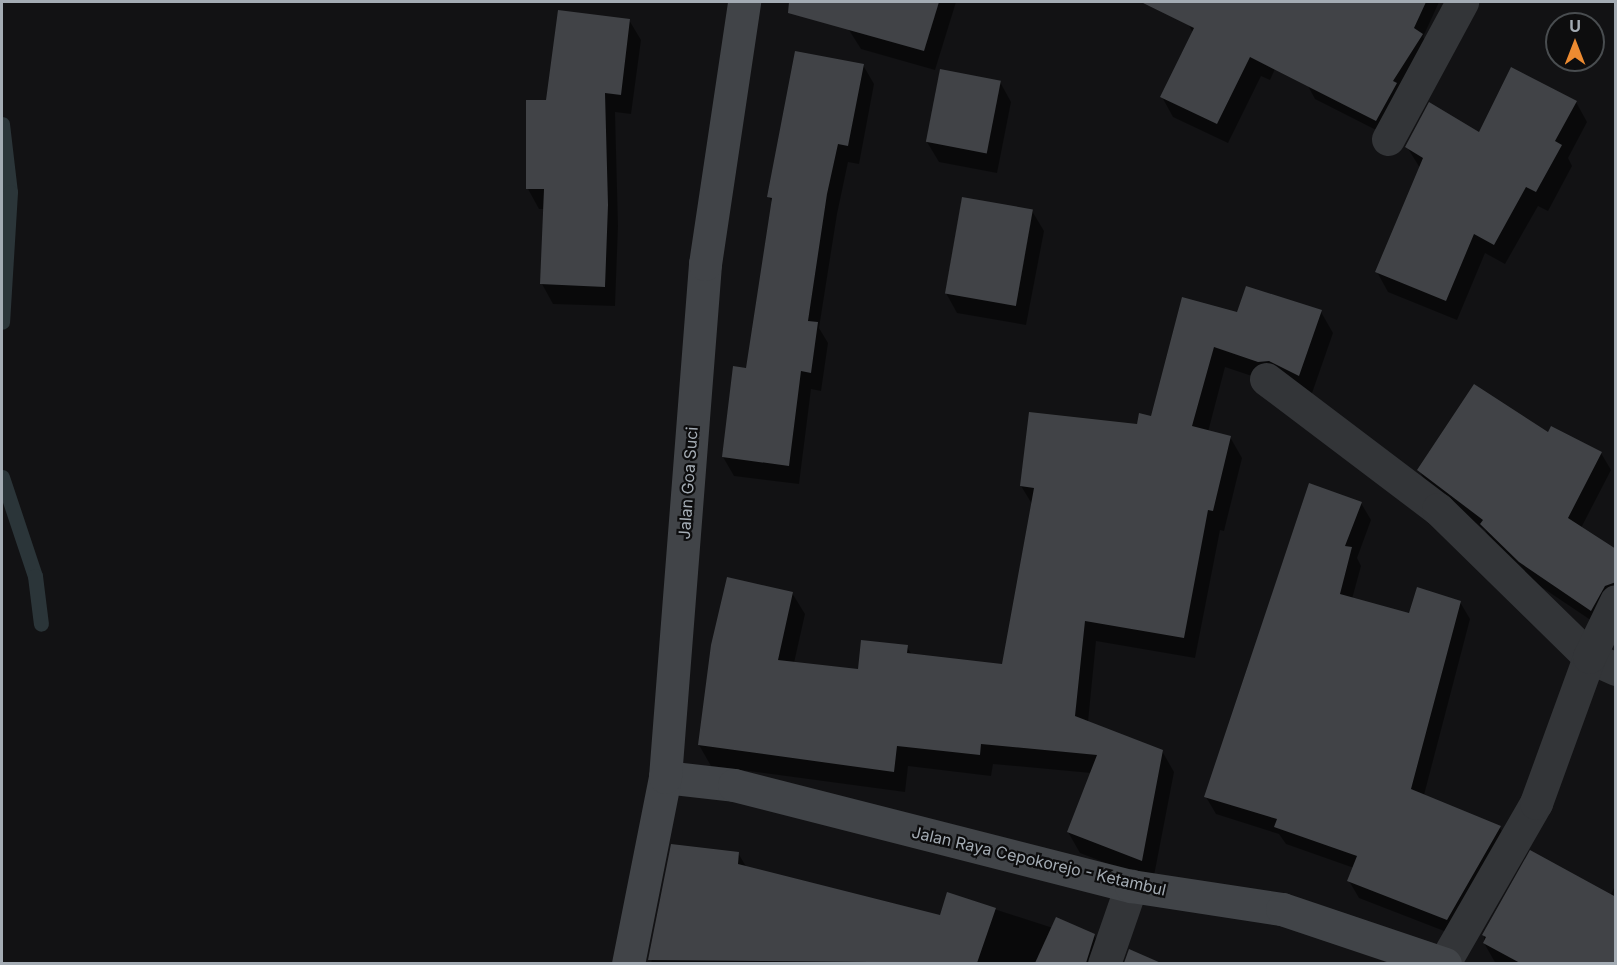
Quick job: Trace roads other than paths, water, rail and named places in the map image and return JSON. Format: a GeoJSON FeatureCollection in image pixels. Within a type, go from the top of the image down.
{"type":"FeatureCollection","features":[{"type":"Feature","properties":{"kind":"street","name":"Jalan Goa Suci"},"geometry":{"type":"LineString","coordinates":[[628,963],[665,777],[705,264],[744,2]]}},
{"type":"Feature","properties":{"kind":"street"},"geometry":{"type":"LineString","coordinates":[[1388,139],[1462,2]]}},
{"type":"Feature","properties":{"kind":"street"},"geometry":{"type":"LineString","coordinates":[[1266,379],[1438,509],[1602,663]]}},
{"type":"Feature","properties":{"kind":"street"},"geometry":{"type":"LineString","coordinates":[[1444,963],[1536,802],[1602,663],[1616,600]]}},
{"type":"Feature","properties":{"kind":"street","name":"Jalan Raya Cepokorejo - Ketambul"},"geometry":{"type":"LineString","coordinates":[[665,777],[734,785],[1131,886],[1282,909],[1444,963]]}},
{"type":"Feature","properties":{"kind":"street"},"geometry":{"type":"LineString","coordinates":[[1104,963],[1131,886]]}},
{"type":"Feature","properties":{"kind":"waterway"},"geometry":{"type":"LineString","coordinates":[[2,124],[10,192],[2,322]]}},
{"type":"Feature","properties":{"kind":"waterway"},"geometry":{"type":"LineString","coordinates":[[2,477],[35,576],[41,624]]}}]}
